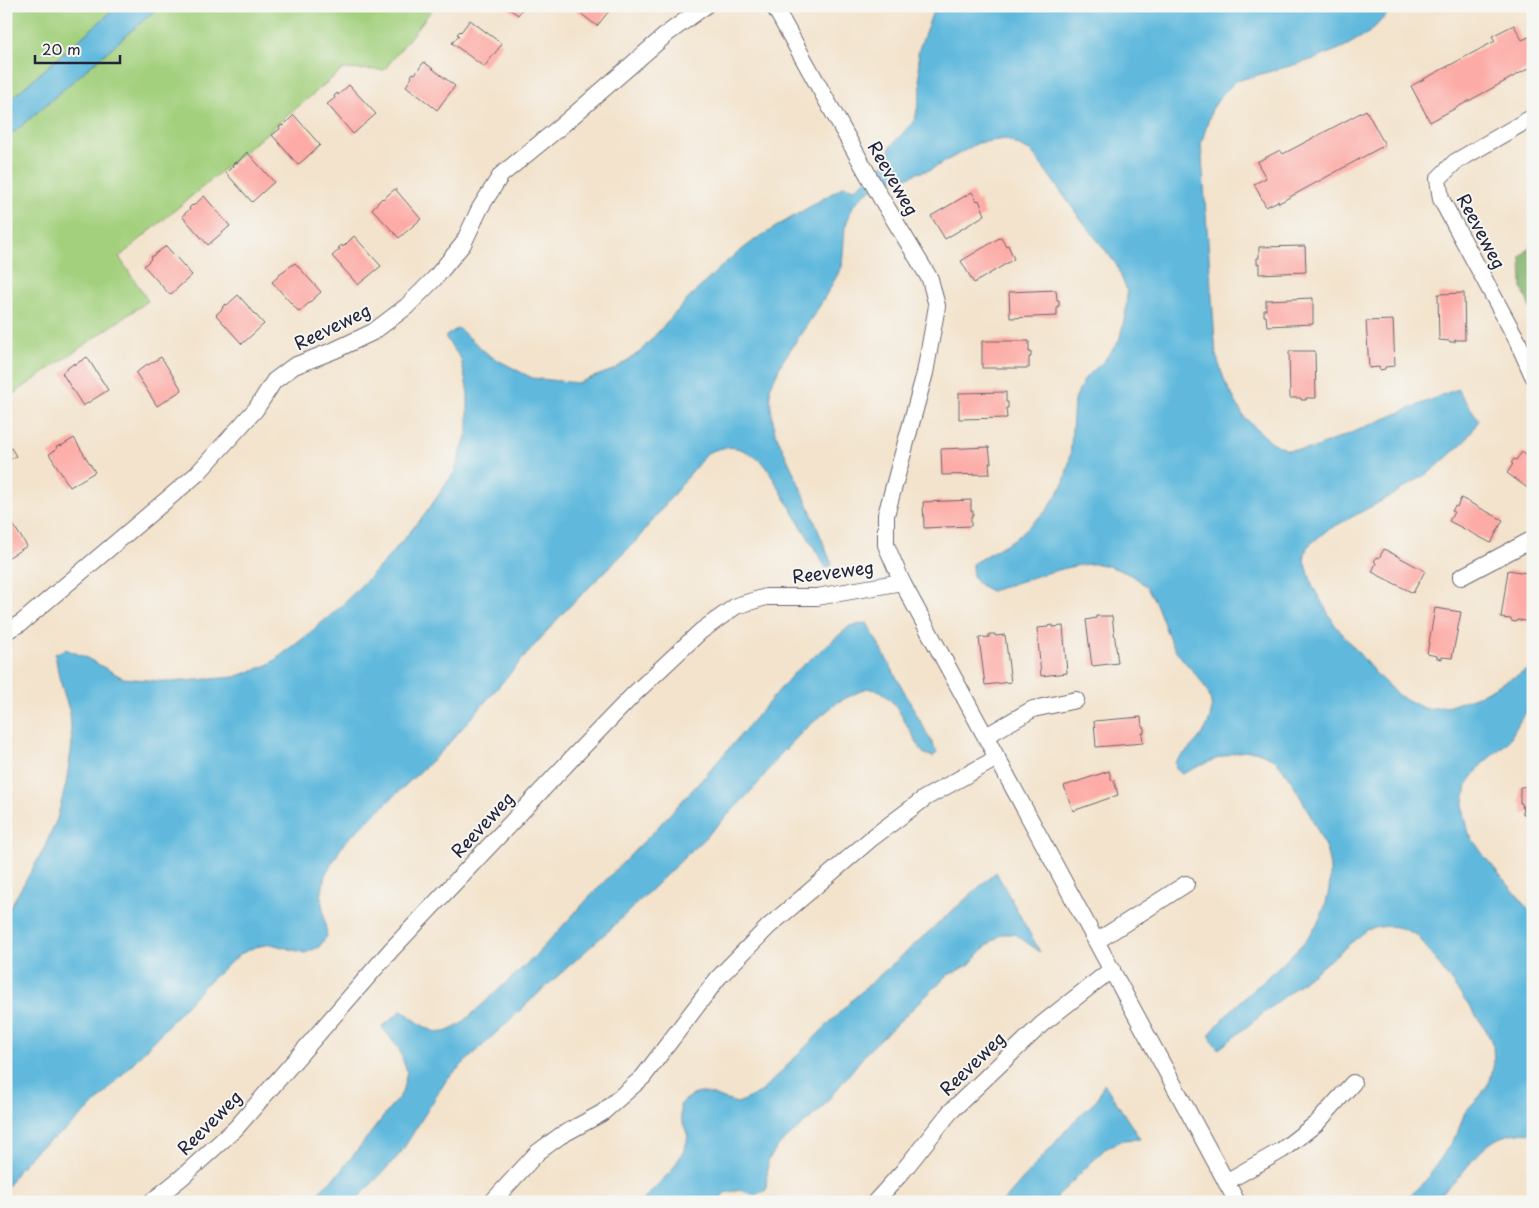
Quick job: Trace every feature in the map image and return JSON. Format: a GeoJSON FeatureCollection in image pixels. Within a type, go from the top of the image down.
{"type":"FeatureCollection","features":[{"type":"Feature","properties":{"kind":"lane","name":"Reeveweg"},"geometry":{"type":"LineString","coordinates":[[6,631],[21,623],[197,474],[256,409],[274,381],[294,366],[335,350],[373,332],[406,307],[435,278],[463,244],[480,208],[501,175],[560,127],[668,33],[705,6]]}},
{"type":"Feature","properties":{"kind":"lane","name":"Reeveweg"},"geometry":{"type":"LineString","coordinates":[[774,6],[881,198],[930,279],[937,306],[925,373],[886,515],[886,545],[902,582],[1237,1202]]}},
{"type":"Feature","properties":{"kind":"lane","name":"Reeveweg"},"geometry":{"type":"LineString","coordinates":[[1533,117],[1455,162],[1438,179],[1441,199],[1517,340],[1533,376]]}},
{"type":"Feature","properties":{"kind":"lane"},"geometry":{"type":"LineString","coordinates":[[1461,577],[1533,539]]}},
{"type":"Feature","properties":{"kind":"lane","name":"Reeveweg"},"geometry":{"type":"LineString","coordinates":[[151,1202],[236,1128],[405,936],[582,747],[634,694],[701,631],[736,606],[766,597],[818,597],[902,582]]}},
{"type":"Feature","properties":{"kind":"lane"},"geometry":{"type":"LineString","coordinates":[[986,736],[1033,709],[1076,700]]}},
{"type":"Feature","properties":{"kind":"lane"},"geometry":{"type":"LineString","coordinates":[[492,1202],[538,1152],[560,1136],[602,1113],[643,1077],[718,978],[768,926],[872,838],[925,798],[997,758]]}},
{"type":"Feature","properties":{"kind":"lane"},"geometry":{"type":"LineString","coordinates":[[1097,941],[1186,884]]}},
{"type":"Feature","properties":{"kind":"lane","name":"Reeveweg"},"geometry":{"type":"LineString","coordinates":[[875,1202],[903,1171],[950,1112],[1042,1024],[1112,969]]}},
{"type":"Feature","properties":{"kind":"lane"},"geometry":{"type":"LineString","coordinates":[[1226,1182],[1282,1150],[1317,1123],[1353,1083]]}},
{"type":"Feature","properties":{"kind":"green space"},"geometry":{"type":"Polygon","coordinates":[[[6,6],[118,6],[6,103],[6,6]]]}},
{"type":"Feature","properties":{"kind":"green space"},"geometry":{"type":"Polygon","coordinates":[[[160,6],[435,6],[384,70],[343,69],[119,257],[148,301],[6,399],[6,139],[160,6]]]}},
{"type":"Feature","properties":{"kind":"green space"},"geometry":{"type":"Polygon","coordinates":[[[1533,243],[1533,315],[1522,288],[1521,257],[1533,243]]]}},
{"type":"Feature","properties":{"kind":"water"},"geometry":{"type":"Polygon","coordinates":[[[118,6],[160,6],[6,139],[6,103],[118,6]]]}},
{"type":"Feature","properties":{"kind":"water"},"geometry":{"type":"Polygon","coordinates":[[[935,6],[1395,6],[1370,32],[1344,47],[1315,59],[1236,81],[1221,96],[1212,109],[1201,144],[1216,355],[1225,382],[1244,417],[1271,442],[1288,450],[1312,449],[1457,389],[1479,420],[1466,440],[1433,470],[1389,497],[1326,531],[1307,547],[1304,558],[1313,587],[1335,625],[1377,675],[1398,695],[1425,709],[1450,706],[1480,695],[1533,667],[1533,704],[1521,719],[1508,742],[1481,765],[1467,785],[1463,807],[1469,834],[1484,856],[1533,914],[1533,1134],[1524,1132],[1508,1135],[1491,1143],[1432,1202],[1403,1202],[1427,1179],[1457,1134],[1465,1112],[1481,1095],[1490,1081],[1494,1063],[1493,1045],[1485,1028],[1418,936],[1399,928],[1388,926],[1367,930],[1219,1049],[1212,1041],[1210,1034],[1225,1017],[1295,952],[1317,924],[1327,901],[1330,884],[1329,860],[1319,832],[1304,804],[1288,776],[1273,759],[1258,752],[1240,752],[1230,754],[1182,774],[1176,769],[1175,762],[1206,728],[1211,711],[1211,702],[1206,688],[1172,644],[1157,605],[1147,588],[1140,581],[1120,570],[1098,564],[1074,566],[991,591],[978,584],[974,578],[972,564],[1016,538],[1047,510],[1063,485],[1070,459],[1074,401],[1085,378],[1103,362],[1119,341],[1126,312],[1127,291],[1116,264],[1032,152],[1005,139],[978,143],[930,170],[917,173],[902,180],[888,179],[866,193],[853,206],[845,227],[842,267],[819,307],[782,362],[770,388],[775,432],[807,502],[832,565],[826,568],[766,466],[752,455],[739,449],[724,448],[707,453],[635,542],[562,614],[443,750],[344,843],[325,875],[321,897],[327,936],[319,947],[305,953],[271,944],[255,947],[240,954],[205,985],[96,1103],[67,1129],[37,1149],[18,1170],[6,1188],[6,914],[43,851],[57,819],[66,784],[72,745],[70,713],[59,677],[55,654],[65,649],[85,657],[123,678],[170,682],[235,677],[268,665],[338,609],[385,561],[426,513],[455,471],[468,430],[468,393],[461,359],[445,337],[458,328],[490,356],[532,378],[577,383],[613,370],[640,352],[688,299],[726,262],[756,239],[844,186],[854,189],[882,168],[891,146],[915,120],[921,90],[918,52],[935,6]]]}},
{"type":"Feature","properties":{"kind":"water"},"geometry":{"type":"Polygon","coordinates":[[[867,623],[937,752],[933,757],[923,753],[896,706],[881,691],[867,688],[838,702],[805,729],[779,756],[756,786],[719,824],[608,931],[447,1079],[400,1154],[361,1195],[353,1202],[307,1202],[340,1172],[402,1093],[407,1072],[399,1049],[382,1027],[402,1010],[423,1026],[437,1032],[452,1029],[461,1024],[531,960],[655,830],[707,774],[794,673],[850,626],[867,623]]]}},
{"type":"Feature","properties":{"kind":"water"},"geometry":{"type":"Polygon","coordinates":[[[996,872],[1040,952],[1015,934],[1002,934],[986,946],[969,965],[948,975],[867,1052],[821,1109],[778,1146],[768,1161],[766,1190],[755,1195],[740,1190],[724,1193],[719,1202],[641,1202],[672,1170],[685,1149],[688,1136],[681,1118],[680,1105],[695,1094],[708,1094],[738,1103],[761,1092],[852,1000],[996,872]]]}},
{"type":"Feature","properties":{"kind":"water"},"geometry":{"type":"Polygon","coordinates":[[[1104,1083],[1140,1139],[1122,1140],[1105,1149],[1054,1202],[1003,1202],[1075,1120],[1097,1100],[1104,1083]]]}},
{"type":"Feature","properties":{"kind":"building"},"geometry":{"type":"Polygon","coordinates":[[[505,6],[524,6],[518,15],[505,6]]]}},
{"type":"Feature","properties":{"kind":"building"},"geometry":{"type":"Polygon","coordinates":[[[571,6],[613,6],[597,26],[571,6]]]}},
{"type":"Feature","properties":{"kind":"building"},"geometry":{"type":"Polygon","coordinates":[[[470,20],[502,44],[484,67],[452,43],[459,35],[457,34],[461,32],[470,20]]]}},
{"type":"Feature","properties":{"kind":"building"},"geometry":{"type":"Polygon","coordinates":[[[1514,25],[1522,40],[1533,35],[1533,66],[1430,122],[1411,86],[1495,41],[1492,36],[1514,25]]]}},
{"type":"Feature","properties":{"kind":"building"},"geometry":{"type":"Polygon","coordinates":[[[424,62],[455,86],[437,110],[406,86],[413,73],[415,74],[424,62]]]}},
{"type":"Feature","properties":{"kind":"building"},"geometry":{"type":"Polygon","coordinates":[[[349,85],[376,114],[353,134],[327,104],[335,98],[334,96],[337,93],[338,95],[349,85]]]}},
{"type":"Feature","properties":{"kind":"building"},"geometry":{"type":"Polygon","coordinates":[[[1366,110],[1385,145],[1279,203],[1278,201],[1266,207],[1254,184],[1266,178],[1257,162],[1280,150],[1283,154],[1366,110]]]}},
{"type":"Feature","properties":{"kind":"building"},"geometry":{"type":"Polygon","coordinates":[[[294,115],[320,145],[298,165],[272,135],[294,115]]]}},
{"type":"Feature","properties":{"kind":"building"},"geometry":{"type":"Polygon","coordinates":[[[247,152],[274,182],[252,202],[226,173],[247,152]]]}},
{"type":"Feature","properties":{"kind":"building"},"geometry":{"type":"Polygon","coordinates":[[[395,189],[421,219],[399,238],[372,209],[382,198],[395,189]]]}},
{"type":"Feature","properties":{"kind":"building"},"geometry":{"type":"Polygon","coordinates":[[[972,192],[977,201],[979,200],[985,215],[945,239],[931,216],[972,192]]]}},
{"type":"Feature","properties":{"kind":"building"},"geometry":{"type":"Polygon","coordinates":[[[204,196],[230,226],[208,245],[182,216],[204,196]]]}},
{"type":"Feature","properties":{"kind":"building"},"geometry":{"type":"Polygon","coordinates":[[[354,236],[381,266],[358,285],[332,256],[340,249],[338,248],[342,245],[343,247],[354,236]]]}},
{"type":"Feature","properties":{"kind":"building"},"geometry":{"type":"Polygon","coordinates":[[[1001,237],[1006,246],[1008,245],[1014,259],[974,283],[961,261],[1001,237]]]}},
{"type":"Feature","properties":{"kind":"building"},"geometry":{"type":"Polygon","coordinates":[[[166,246],[192,275],[170,295],[144,266],[150,258],[166,246]]]}},
{"type":"Feature","properties":{"kind":"building"},"geometry":{"type":"Polygon","coordinates":[[[1305,246],[1306,272],[1259,274],[1257,258],[1259,258],[1259,247],[1305,246]]]}},
{"type":"Feature","properties":{"kind":"building"},"geometry":{"type":"Polygon","coordinates":[[[295,263],[321,292],[299,312],[272,282],[279,274],[295,263]]]}},
{"type":"Feature","properties":{"kind":"building"},"geometry":{"type":"Polygon","coordinates":[[[1056,290],[1057,300],[1059,300],[1057,316],[1010,318],[1009,292],[1056,290]]]}},
{"type":"Feature","properties":{"kind":"building"},"geometry":{"type":"Polygon","coordinates":[[[1464,293],[1465,340],[1450,342],[1439,340],[1438,294],[1464,293]]]}},
{"type":"Feature","properties":{"kind":"building"},"geometry":{"type":"Polygon","coordinates":[[[238,295],[264,324],[242,344],[216,315],[222,307],[238,295]]]}},
{"type":"Feature","properties":{"kind":"building"},"geometry":{"type":"Polygon","coordinates":[[[1313,298],[1313,324],[1267,326],[1266,316],[1264,316],[1266,300],[1313,298]]]}},
{"type":"Feature","properties":{"kind":"building"},"geometry":{"type":"Polygon","coordinates":[[[1393,320],[1395,366],[1385,367],[1385,369],[1380,370],[1379,367],[1369,368],[1366,321],[1393,320]]]}},
{"type":"Feature","properties":{"kind":"building"},"geometry":{"type":"Polygon","coordinates":[[[982,341],[1029,341],[1031,357],[1029,357],[1029,368],[982,368],[982,341]]]}},
{"type":"Feature","properties":{"kind":"building"},"geometry":{"type":"Polygon","coordinates":[[[1289,351],[1315,351],[1316,398],[1301,400],[1301,398],[1290,398],[1289,351]]]}},
{"type":"Feature","properties":{"kind":"building"},"geometry":{"type":"Polygon","coordinates":[[[87,357],[108,390],[83,406],[62,373],[74,363],[74,365],[87,357]]]}},
{"type":"Feature","properties":{"kind":"building"},"geometry":{"type":"Polygon","coordinates":[[[161,357],[182,390],[157,406],[136,373],[147,364],[161,357]]]}},
{"type":"Feature","properties":{"kind":"building"},"geometry":{"type":"Polygon","coordinates":[[[1006,392],[1006,402],[1008,402],[1008,408],[1006,408],[1007,418],[959,419],[959,393],[1006,392]]]}},
{"type":"Feature","properties":{"kind":"building"},"geometry":{"type":"Polygon","coordinates":[[[74,438],[95,472],[70,487],[49,454],[57,449],[56,447],[74,438]]]}},
{"type":"Feature","properties":{"kind":"building"},"geometry":{"type":"Polygon","coordinates":[[[6,440],[16,456],[6,462],[6,440]]]}},
{"type":"Feature","properties":{"kind":"building"},"geometry":{"type":"Polygon","coordinates":[[[989,447],[990,474],[942,475],[941,449],[989,447]]]}},
{"type":"Feature","properties":{"kind":"building"},"geometry":{"type":"Polygon","coordinates":[[[1522,452],[1533,459],[1533,492],[1507,473],[1513,464],[1511,463],[1522,452]]]}},
{"type":"Feature","properties":{"kind":"building"},"geometry":{"type":"Polygon","coordinates":[[[1461,498],[1503,520],[1491,543],[1449,521],[1454,512],[1452,511],[1455,506],[1457,507],[1461,498]]]}},
{"type":"Feature","properties":{"kind":"building"},"geometry":{"type":"Polygon","coordinates":[[[971,500],[973,516],[971,516],[971,526],[924,528],[923,502],[971,500]]]}},
{"type":"Feature","properties":{"kind":"building"},"geometry":{"type":"Polygon","coordinates":[[[6,514],[27,546],[6,559],[6,514]]]}},
{"type":"Feature","properties":{"kind":"building"},"geometry":{"type":"Polygon","coordinates":[[[1384,549],[1425,571],[1413,593],[1372,572],[1376,563],[1374,561],[1377,557],[1379,558],[1384,549]]]}},
{"type":"Feature","properties":{"kind":"building"},"geometry":{"type":"Polygon","coordinates":[[[1508,570],[1533,574],[1527,621],[1517,620],[1516,622],[1511,621],[1511,619],[1501,618],[1508,570]]]}},
{"type":"Feature","properties":{"kind":"building"},"geometry":{"type":"Polygon","coordinates":[[[1435,608],[1461,612],[1452,658],[1442,657],[1442,659],[1427,654],[1435,608]]]}},
{"type":"Feature","properties":{"kind":"building"},"geometry":{"type":"Polygon","coordinates":[[[1096,616],[1112,616],[1118,663],[1092,666],[1086,620],[1096,618],[1096,616]]]}},
{"type":"Feature","properties":{"kind":"building"},"geometry":{"type":"Polygon","coordinates":[[[1053,625],[1053,627],[1063,626],[1067,673],[1041,676],[1037,628],[1053,625]]]}},
{"type":"Feature","properties":{"kind":"building"},"geometry":{"type":"Polygon","coordinates":[[[989,634],[995,634],[995,636],[1005,635],[1011,682],[985,685],[979,638],[989,637],[989,634]]]}},
{"type":"Feature","properties":{"kind":"building"},"geometry":{"type":"Polygon","coordinates":[[[1141,717],[1142,727],[1144,727],[1144,733],[1142,733],[1143,743],[1096,747],[1094,721],[1141,717]]]}},
{"type":"Feature","properties":{"kind":"building"},"geometry":{"type":"Polygon","coordinates":[[[1109,771],[1112,781],[1114,780],[1118,795],[1073,811],[1064,786],[1109,771]]]}},
{"type":"Feature","properties":{"kind":"building"},"geometry":{"type":"Polygon","coordinates":[[[1533,786],[1533,813],[1523,814],[1522,803],[1520,803],[1520,787],[1533,786]]]}}]}
